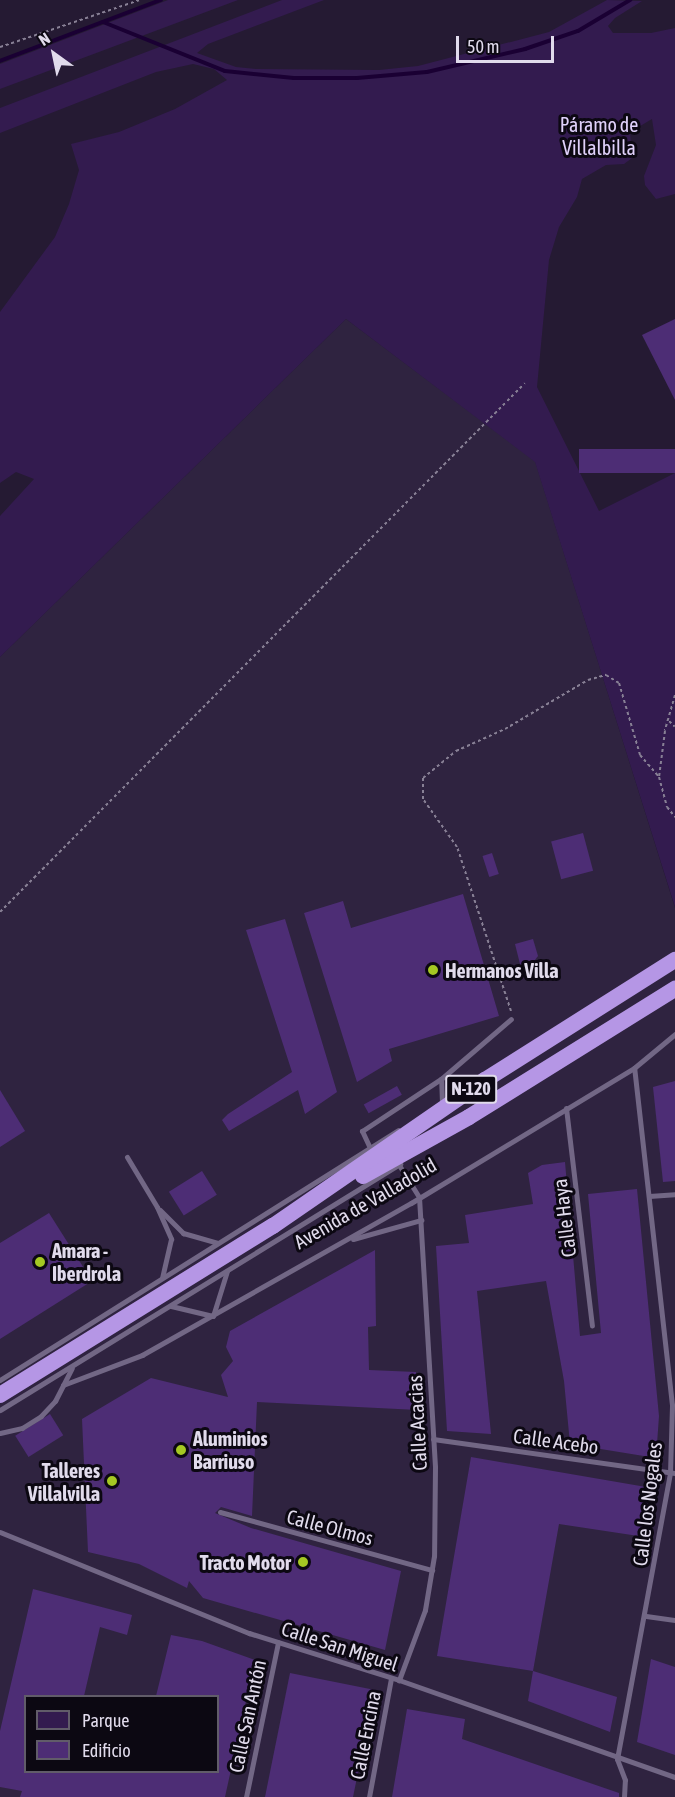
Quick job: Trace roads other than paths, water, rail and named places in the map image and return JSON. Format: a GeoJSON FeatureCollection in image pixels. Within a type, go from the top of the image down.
{"type":"FeatureCollection","features":[{"type":"Feature","properties":{"kind":"highway","name":"N-120"},"geometry":{"type":"LineString","coordinates":[[273,1226],[485,1080],[675,960]]}},
{"type":"Feature","properties":{"kind":"highway","name":"N-120"},"geometry":{"type":"LineString","coordinates":[[273,1226],[492,1103],[675,989]]}},
{"type":"Feature","properties":{"kind":"highway","name":"Avenida de Valladolid"},"geometry":{"type":"LineString","coordinates":[[0,1395],[273,1226]]}},
{"type":"Feature","properties":{"kind":"lane"},"geometry":{"type":"LineString","coordinates":[[370,1148],[362,1131],[441,1079],[511,1019]]}},
{"type":"Feature","properties":{"kind":"lane","name":"Avenida de Valladolid"},"geometry":{"type":"LineString","coordinates":[[63,1385],[142,1355],[213,1316],[419,1197],[634,1068],[675,1034]]}},
{"type":"Feature","properties":{"kind":"lane","name":"Calle los Nogales"},"geometry":{"type":"LineString","coordinates":[[624,1797],[625,1780],[617,1759],[672,1473],[672,1405],[634,1068]]}},
{"type":"Feature","properties":{"kind":"lane"},"geometry":{"type":"LineString","coordinates":[[441,1079],[442,1103]]}},
{"type":"Feature","properties":{"kind":"lane","name":"Avenida de Valladolid"},"geometry":{"type":"LineString","coordinates":[[0,1380],[442,1103],[485,1080]]}},
{"type":"Feature","properties":{"kind":"lane","name":"Avenida de Valladolid"},"geometry":{"type":"LineString","coordinates":[[0,1410],[399,1165],[492,1103]]}},
{"type":"Feature","properties":{"kind":"lane","name":"Calle Haya"},"geometry":{"type":"LineString","coordinates":[[566,1108],[592,1325]]}},
{"type":"Feature","properties":{"kind":"lane"},"geometry":{"type":"LineString","coordinates":[[127,1157],[157,1208],[171,1239],[161,1279]]}},
{"type":"Feature","properties":{"kind":"lane","name":"Calle Acacias"},"geometry":{"type":"LineString","coordinates":[[399,1165],[419,1197],[433,1439],[432,1570],[425,1610],[399,1680]]}},
{"type":"Feature","properties":{"kind":"lane"},"geometry":{"type":"LineString","coordinates":[[649,1196],[675,1194]]}},
{"type":"Feature","properties":{"kind":"lane"},"geometry":{"type":"LineString","coordinates":[[157,1208],[183,1233],[219,1243]]}},
{"type":"Feature","properties":{"kind":"lane"},"geometry":{"type":"LineString","coordinates":[[343,1241],[421,1220]]}},
{"type":"Feature","properties":{"kind":"lane"},"geometry":{"type":"LineString","coordinates":[[170,1305],[213,1316],[228,1270]]}},
{"type":"Feature","properties":{"kind":"lane"},"geometry":{"type":"LineString","coordinates":[[0,1433],[22,1428],[41,1416],[63,1385],[73,1366]]}},
{"type":"Feature","properties":{"kind":"lane","name":"Calle Acebo"},"geometry":{"type":"LineString","coordinates":[[433,1439],[672,1473]]}},
{"type":"Feature","properties":{"kind":"lane","name":"Calle Olmos"},"geometry":{"type":"LineString","coordinates":[[220,1512],[432,1570]]}},
{"type":"Feature","properties":{"kind":"lane","name":"Calle San Miguel"},"geometry":{"type":"LineString","coordinates":[[0,1532],[120,1583],[278,1642],[399,1680],[617,1759],[675,1777]]}},
{"type":"Feature","properties":{"kind":"lane"},"geometry":{"type":"LineString","coordinates":[[646,1616],[675,1620]]}},
{"type":"Feature","properties":{"kind":"lane","name":"Calle San Antón"},"geometry":{"type":"LineString","coordinates":[[246,1797],[278,1642]]}},
{"type":"Feature","properties":{"kind":"lane","name":"Calle Encina"},"geometry":{"type":"LineString","coordinates":[[369,1797],[391,1678]]}},
{"type":"Feature","properties":{"kind":"waterway"},"geometry":{"type":"LineString","coordinates":[[0,61],[161,0]]}},
{"type":"Feature","properties":{"kind":"waterway"},"geometry":{"type":"LineString","coordinates":[[103,22],[225,71],[294,78],[357,78],[427,72],[525,49],[578,31],[630,0]]}},
{"type":"Feature","properties":{"kind":"place","name":"Hermanos Villa"},"geometry":{"type":"Point","coordinates":[433,970]}},
{"type":"Feature","properties":{"kind":"place","name":"Amara - Iberdrola"},"geometry":{"type":"Point","coordinates":[40,1262]}},
{"type":"Feature","properties":{"kind":"place","name":"Aluminios Barriuso"},"geometry":{"type":"Point","coordinates":[181,1450]}},
{"type":"Feature","properties":{"kind":"place","name":"Talleres Villalvilla"},"geometry":{"type":"Point","coordinates":[112,1481]}},
{"type":"Feature","properties":{"kind":"place","name":"Tracto Motor"},"geometry":{"type":"Point","coordinates":[303,1562]}},
{"type":"Feature","properties":{"kind":"park label","name":"Páramo de Villalbilla"},"geometry":{"type":"Point","coordinates":[599,136]}}]}
